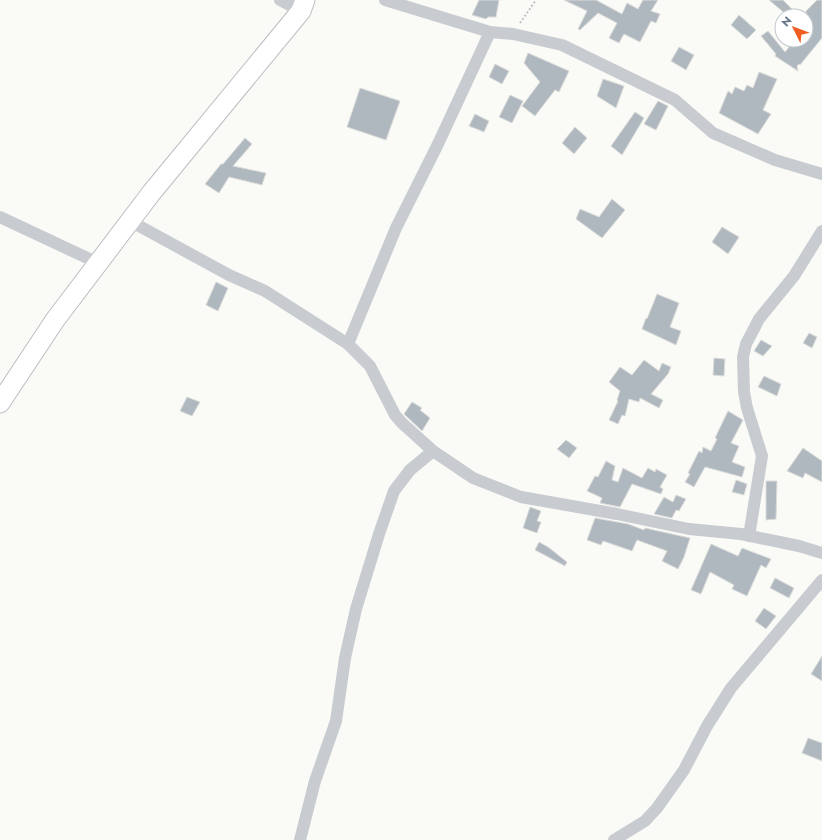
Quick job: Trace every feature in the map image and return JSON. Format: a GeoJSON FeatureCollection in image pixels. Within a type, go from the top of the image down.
{"type":"FeatureCollection","features":[{"type":"Feature","properties":{"kind":"main road"},"geometry":{"type":"LineString","coordinates":[[0,402],[55,320],[130,221],[303,6]]}},
{"type":"Feature","properties":{"kind":"street"},"geometry":{"type":"LineString","coordinates":[[280,0],[303,6]]}},
{"type":"Feature","properties":{"kind":"street"},"geometry":{"type":"LineString","coordinates":[[385,0],[490,32],[513,34],[562,45],[676,100],[713,133],[775,160],[822,174]]}},
{"type":"Feature","properties":{"kind":"street"},"geometry":{"type":"LineString","coordinates":[[348,344],[396,228],[438,144],[490,32]]}},
{"type":"Feature","properties":{"kind":"street"},"geometry":{"type":"LineString","coordinates":[[0,217],[98,263]]}},
{"type":"Feature","properties":{"kind":"street"},"geometry":{"type":"LineString","coordinates":[[130,221],[222,271],[265,291],[348,344],[370,366],[395,415],[418,439],[473,478],[520,497],[617,514],[689,529],[749,536],[799,546],[822,553]]}},
{"type":"Feature","properties":{"kind":"street"},"geometry":{"type":"LineString","coordinates":[[749,536],[762,456],[747,408],[744,392],[743,357],[746,344],[759,319],[794,276],[822,231]]}},
{"type":"Feature","properties":{"kind":"street"},"geometry":{"type":"LineString","coordinates":[[300,840],[315,781],[336,721],[345,658],[356,609],[379,534],[394,491],[410,470],[433,451]]}},
{"type":"Feature","properties":{"kind":"street"},"geometry":{"type":"LineString","coordinates":[[614,840],[645,821],[657,808],[684,770],[707,726],[731,688],[822,580]]}},
{"type":"Feature","properties":{"kind":"path"},"geometry":{"type":"LineString","coordinates":[[513,34],[536,0]]}},
{"type":"Feature","properties":{"kind":"building"},"geometry":{"type":"Polygon","coordinates":[[[479,0],[499,0],[496,17],[488,17],[486,19],[472,15],[479,0]]]}},
{"type":"Feature","properties":{"kind":"building"},"geometry":{"type":"Polygon","coordinates":[[[564,0],[596,0],[622,14],[627,3],[638,9],[643,0],[658,0],[651,11],[660,14],[656,23],[651,21],[640,42],[624,34],[619,43],[609,38],[617,23],[598,13],[580,30],[578,29],[587,11],[564,0]]]}},
{"type":"Feature","properties":{"kind":"building"},"geometry":{"type":"Polygon","coordinates":[[[769,0],[783,0],[791,8],[778,8],[769,0]]]}},
{"type":"Feature","properties":{"kind":"building"},"geometry":{"type":"Polygon","coordinates":[[[817,0],[822,0],[822,38],[814,48],[814,8],[809,8],[817,0]]]}},
{"type":"Feature","properties":{"kind":"building"},"geometry":{"type":"Polygon","coordinates":[[[739,15],[756,30],[747,39],[731,25],[739,15]]]}},
{"type":"Feature","properties":{"kind":"building"},"geometry":{"type":"Polygon","coordinates":[[[768,31],[774,38],[774,48],[782,48],[785,52],[788,48],[814,48],[800,65],[799,64],[797,66],[798,71],[775,56],[776,54],[761,36],[768,31]]]}},
{"type":"Feature","properties":{"kind":"building"},"geometry":{"type":"Polygon","coordinates":[[[679,47],[694,55],[686,70],[671,61],[679,47]]]}},
{"type":"Feature","properties":{"kind":"building"},"geometry":{"type":"Polygon","coordinates":[[[528,53],[569,71],[559,92],[555,90],[535,116],[522,106],[540,82],[524,63],[528,53]]]}},
{"type":"Feature","properties":{"kind":"building"},"geometry":{"type":"Polygon","coordinates":[[[495,64],[509,71],[502,84],[489,77],[495,64]]]}},
{"type":"Feature","properties":{"kind":"building"},"geometry":{"type":"Polygon","coordinates":[[[759,72],[777,79],[763,110],[771,114],[758,134],[719,113],[728,91],[732,94],[735,87],[744,91],[747,85],[753,88],[759,72]]]}},
{"type":"Feature","properties":{"kind":"building"},"geometry":{"type":"Polygon","coordinates":[[[603,79],[624,86],[616,108],[597,96],[603,79]]]}},
{"type":"Feature","properties":{"kind":"building"},"geometry":{"type":"Polygon","coordinates":[[[360,88],[400,101],[386,140],[347,127],[360,88]]]}},
{"type":"Feature","properties":{"kind":"building"},"geometry":{"type":"Polygon","coordinates":[[[510,95],[523,101],[512,123],[499,117],[510,95]]]}},
{"type":"Feature","properties":{"kind":"building"},"geometry":{"type":"Polygon","coordinates":[[[658,101],[668,106],[656,130],[644,124],[658,101]]]}},
{"type":"Feature","properties":{"kind":"building"},"geometry":{"type":"Polygon","coordinates":[[[635,112],[644,118],[622,155],[611,146],[635,112]]]}},
{"type":"Feature","properties":{"kind":"building"},"geometry":{"type":"Polygon","coordinates":[[[475,114],[489,121],[484,132],[469,126],[475,114]]]}},
{"type":"Feature","properties":{"kind":"building"},"geometry":{"type":"Polygon","coordinates":[[[575,127],[587,138],[574,154],[562,143],[575,127]]]}},
{"type":"Feature","properties":{"kind":"building"},"geometry":{"type":"Polygon","coordinates":[[[245,138],[252,144],[233,166],[266,173],[262,185],[229,177],[219,193],[205,184],[221,164],[223,164],[245,138]]]}},
{"type":"Feature","properties":{"kind":"building"},"geometry":{"type":"Polygon","coordinates":[[[612,199],[625,210],[602,238],[576,219],[580,209],[599,217],[612,199]]]}},
{"type":"Feature","properties":{"kind":"building"},"geometry":{"type":"Polygon","coordinates":[[[722,227],[739,237],[728,254],[712,242],[722,227]]]}},
{"type":"Feature","properties":{"kind":"building"},"geometry":{"type":"Polygon","coordinates":[[[216,282],[228,288],[218,311],[206,305],[216,282]]]}},
{"type":"Feature","properties":{"kind":"building"},"geometry":{"type":"Polygon","coordinates":[[[657,294],[679,303],[670,327],[681,331],[676,345],[642,329],[657,294]]]}},
{"type":"Feature","properties":{"kind":"building"},"geometry":{"type":"Polygon","coordinates":[[[809,333],[817,337],[812,348],[803,343],[809,333]]]}},
{"type":"Feature","properties":{"kind":"building"},"geometry":{"type":"Polygon","coordinates":[[[761,340],[772,346],[763,356],[754,351],[761,340]]]}},
{"type":"Feature","properties":{"kind":"building"},"geometry":{"type":"Polygon","coordinates":[[[714,358],[725,359],[724,376],[713,375],[714,358]]]}},
{"type":"Feature","properties":{"kind":"building"},"geometry":{"type":"Polygon","coordinates":[[[644,360],[659,371],[662,363],[671,367],[668,374],[651,394],[663,400],[659,408],[640,398],[639,402],[629,399],[625,416],[622,415],[618,424],[609,420],[618,401],[620,391],[609,382],[620,367],[632,375],[644,360]]]}},
{"type":"Feature","properties":{"kind":"building"},"geometry":{"type":"Polygon","coordinates":[[[764,376],[781,384],[777,396],[758,387],[764,376]]]}},
{"type":"Feature","properties":{"kind":"building"},"geometry":{"type":"Polygon","coordinates":[[[187,397],[200,402],[192,416],[180,411],[187,397]]]}},
{"type":"Feature","properties":{"kind":"building"},"geometry":{"type":"Polygon","coordinates":[[[412,402],[422,408],[420,410],[430,418],[422,431],[404,414],[412,402]]]}},
{"type":"Feature","properties":{"kind":"building"},"geometry":{"type":"Polygon","coordinates":[[[728,411],[743,420],[731,443],[739,446],[732,462],[745,467],[742,477],[705,467],[694,487],[685,482],[690,474],[688,473],[699,451],[702,453],[703,447],[711,451],[717,439],[715,438],[728,411]]]}},
{"type":"Feature","properties":{"kind":"building"},"geometry":{"type":"Polygon","coordinates":[[[566,440],[577,448],[569,458],[557,449],[566,440]]]}},
{"type":"Feature","properties":{"kind":"building"},"geometry":{"type":"Polygon","coordinates":[[[803,448],[822,461],[822,482],[805,473],[803,478],[787,471],[803,448]]]}},
{"type":"Feature","properties":{"kind":"building"},"geometry":{"type":"Polygon","coordinates":[[[606,461],[615,466],[612,480],[618,482],[623,468],[642,478],[648,468],[655,472],[656,469],[667,475],[660,487],[663,489],[661,494],[632,484],[620,507],[600,503],[602,498],[587,491],[595,476],[598,477],[606,461]]]}},
{"type":"Feature","properties":{"kind":"building"},"geometry":{"type":"Polygon","coordinates":[[[736,480],[747,484],[744,495],[732,492],[736,480]]]}},
{"type":"Feature","properties":{"kind":"building"},"geometry":{"type":"Polygon","coordinates":[[[766,481],[777,481],[776,519],[766,520],[766,481]]]}},
{"type":"Feature","properties":{"kind":"building"},"geometry":{"type":"Polygon","coordinates":[[[676,495],[686,499],[679,511],[676,510],[672,518],[654,514],[664,497],[673,502],[676,495]]]}},
{"type":"Feature","properties":{"kind":"building"},"geometry":{"type":"Polygon","coordinates":[[[530,507],[541,511],[537,521],[541,522],[537,533],[523,528],[530,507]]]}},
{"type":"Feature","properties":{"kind":"building"},"geometry":{"type":"Polygon","coordinates":[[[595,518],[628,524],[644,530],[645,528],[690,538],[684,557],[678,569],[662,561],[667,551],[637,540],[632,551],[603,541],[601,545],[587,540],[595,518]]]}},
{"type":"Feature","properties":{"kind":"building"},"geometry":{"type":"Polygon","coordinates":[[[539,542],[567,562],[565,566],[535,550],[539,542]]]}},
{"type":"Feature","properties":{"kind":"building"},"geometry":{"type":"Polygon","coordinates":[[[711,544],[738,556],[742,548],[771,559],[766,568],[761,565],[747,596],[732,589],[734,585],[710,572],[701,594],[691,590],[711,544]]]}},
{"type":"Feature","properties":{"kind":"building"},"geometry":{"type":"Polygon","coordinates":[[[775,578],[794,588],[789,598],[770,588],[775,578]]]}},
{"type":"Feature","properties":{"kind":"building"},"geometry":{"type":"Polygon","coordinates":[[[764,608],[776,616],[766,629],[755,621],[764,608]]]}},
{"type":"Feature","properties":{"kind":"building"},"geometry":{"type":"Polygon","coordinates":[[[822,656],[822,681],[811,674],[822,656]]]}},
{"type":"Feature","properties":{"kind":"building"},"geometry":{"type":"Polygon","coordinates":[[[808,738],[822,743],[822,761],[802,753],[808,738]]]}}]}
